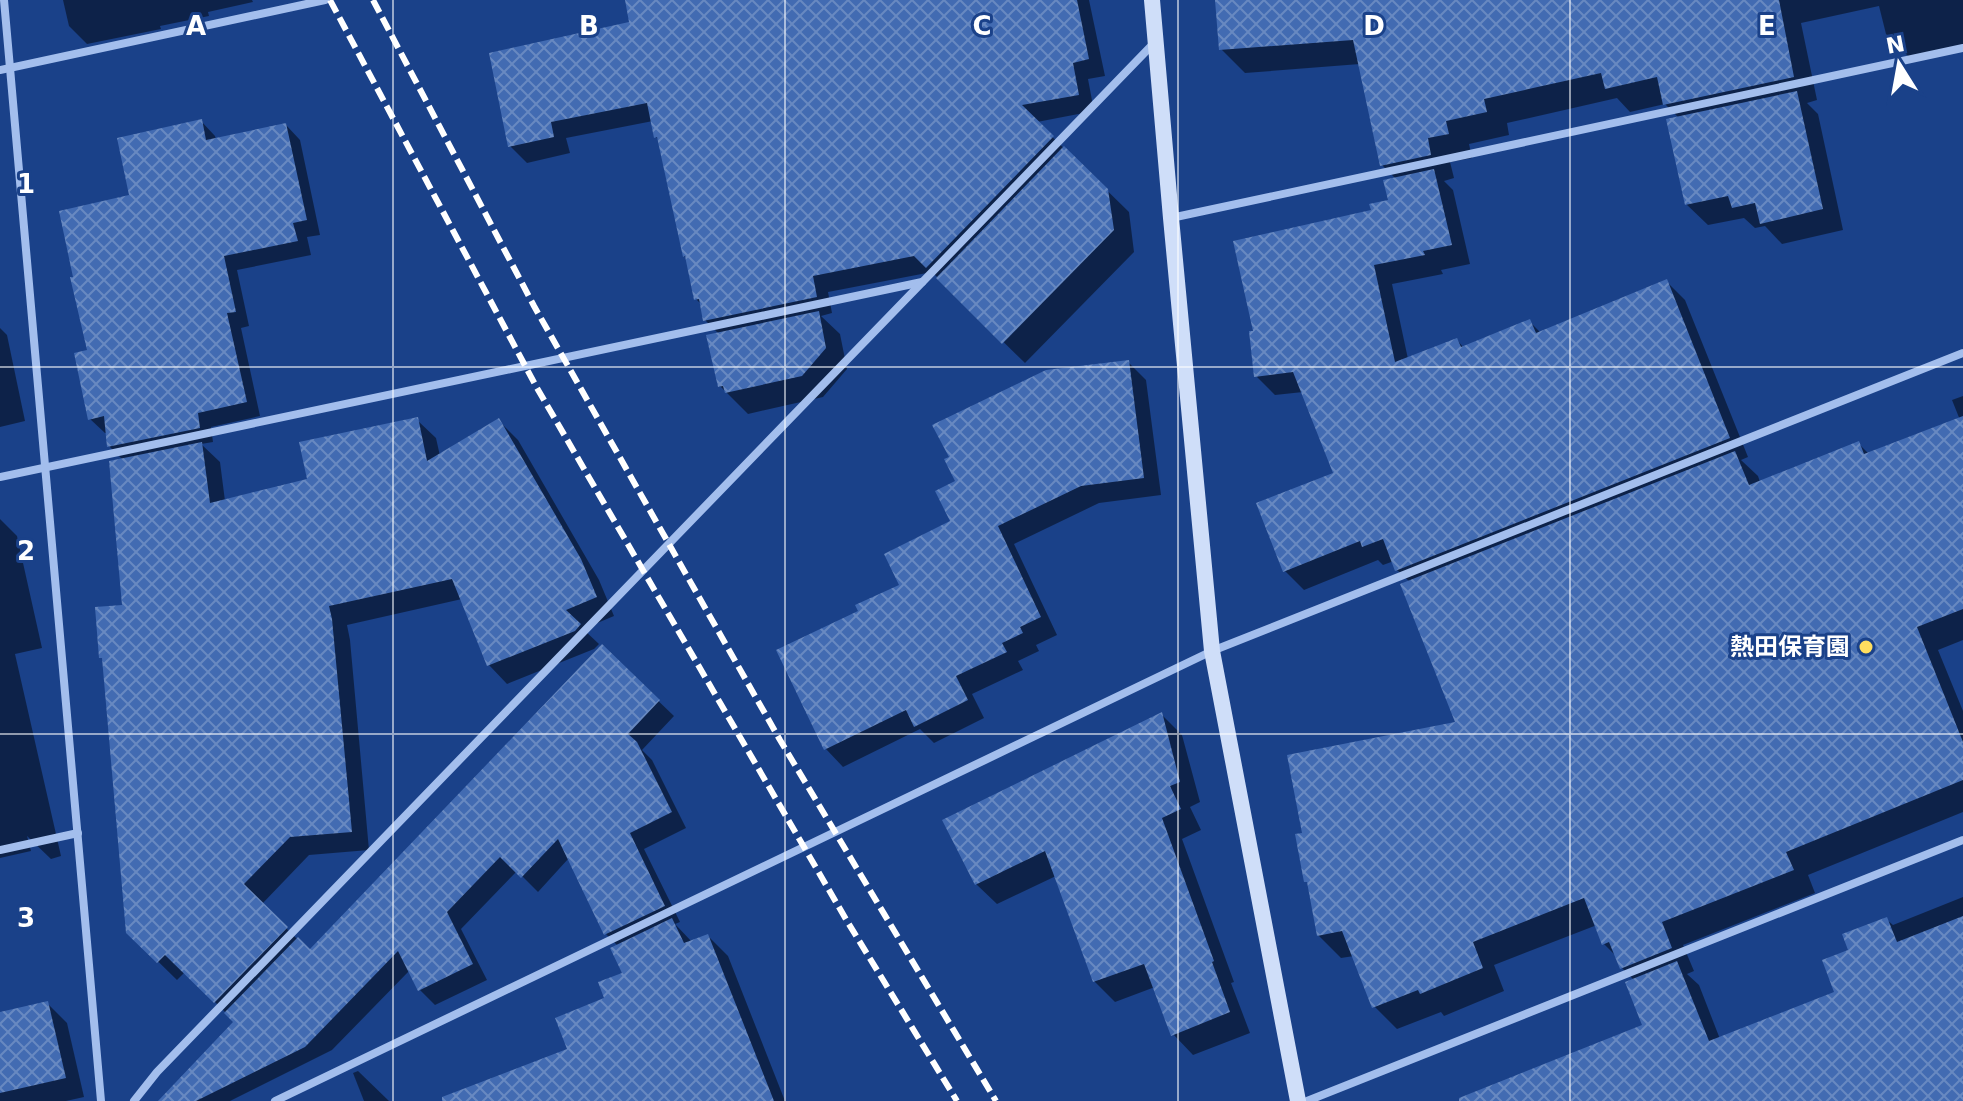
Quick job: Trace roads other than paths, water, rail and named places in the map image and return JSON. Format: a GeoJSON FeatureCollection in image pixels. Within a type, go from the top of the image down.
{"type":"FeatureCollection","features":[{"type":"Feature","properties":{"kind":"street"},"geometry":{"type":"LineString","coordinates":[[4,0],[101,1101]]}},
{"type":"Feature","properties":{"kind":"street"},"geometry":{"type":"LineString","coordinates":[[0,70],[325,0]]}},
{"type":"Feature","properties":{"kind":"street"},"geometry":{"type":"LineString","coordinates":[[1152,0],[1212,651],[1298,1101]]}},
{"type":"Feature","properties":{"kind":"street"},"geometry":{"type":"LineString","coordinates":[[134,1101],[157,1072],[1156,41]]}},
{"type":"Feature","properties":{"kind":"street"},"geometry":{"type":"LineString","coordinates":[[1171,218],[1963,48]]}},
{"type":"Feature","properties":{"kind":"street"},"geometry":{"type":"LineString","coordinates":[[0,477],[922,282]]}},
{"type":"Feature","properties":{"kind":"street"},"geometry":{"type":"LineString","coordinates":[[275,1101],[1212,651],[1963,353]]}},
{"type":"Feature","properties":{"kind":"street"},"geometry":{"type":"LineString","coordinates":[[0,850],[78,833]]}},
{"type":"Feature","properties":{"kind":"street"},"geometry":{"type":"LineString","coordinates":[[1307,1101],[1963,840]]}},
{"type":"Feature","properties":{"kind":"railway"},"geometry":{"type":"LineString","coordinates":[[330,0],[537,388],[847,921],[957,1101]]}},
{"type":"Feature","properties":{"kind":"railway"},"geometry":{"type":"LineString","coordinates":[[373,0],[534,306],[780,740],[996,1101]]}},
{"type":"Feature","properties":{"kind":"place","name":"熱田保育園"},"geometry":{"type":"Point","coordinates":[1866,647]}}]}
